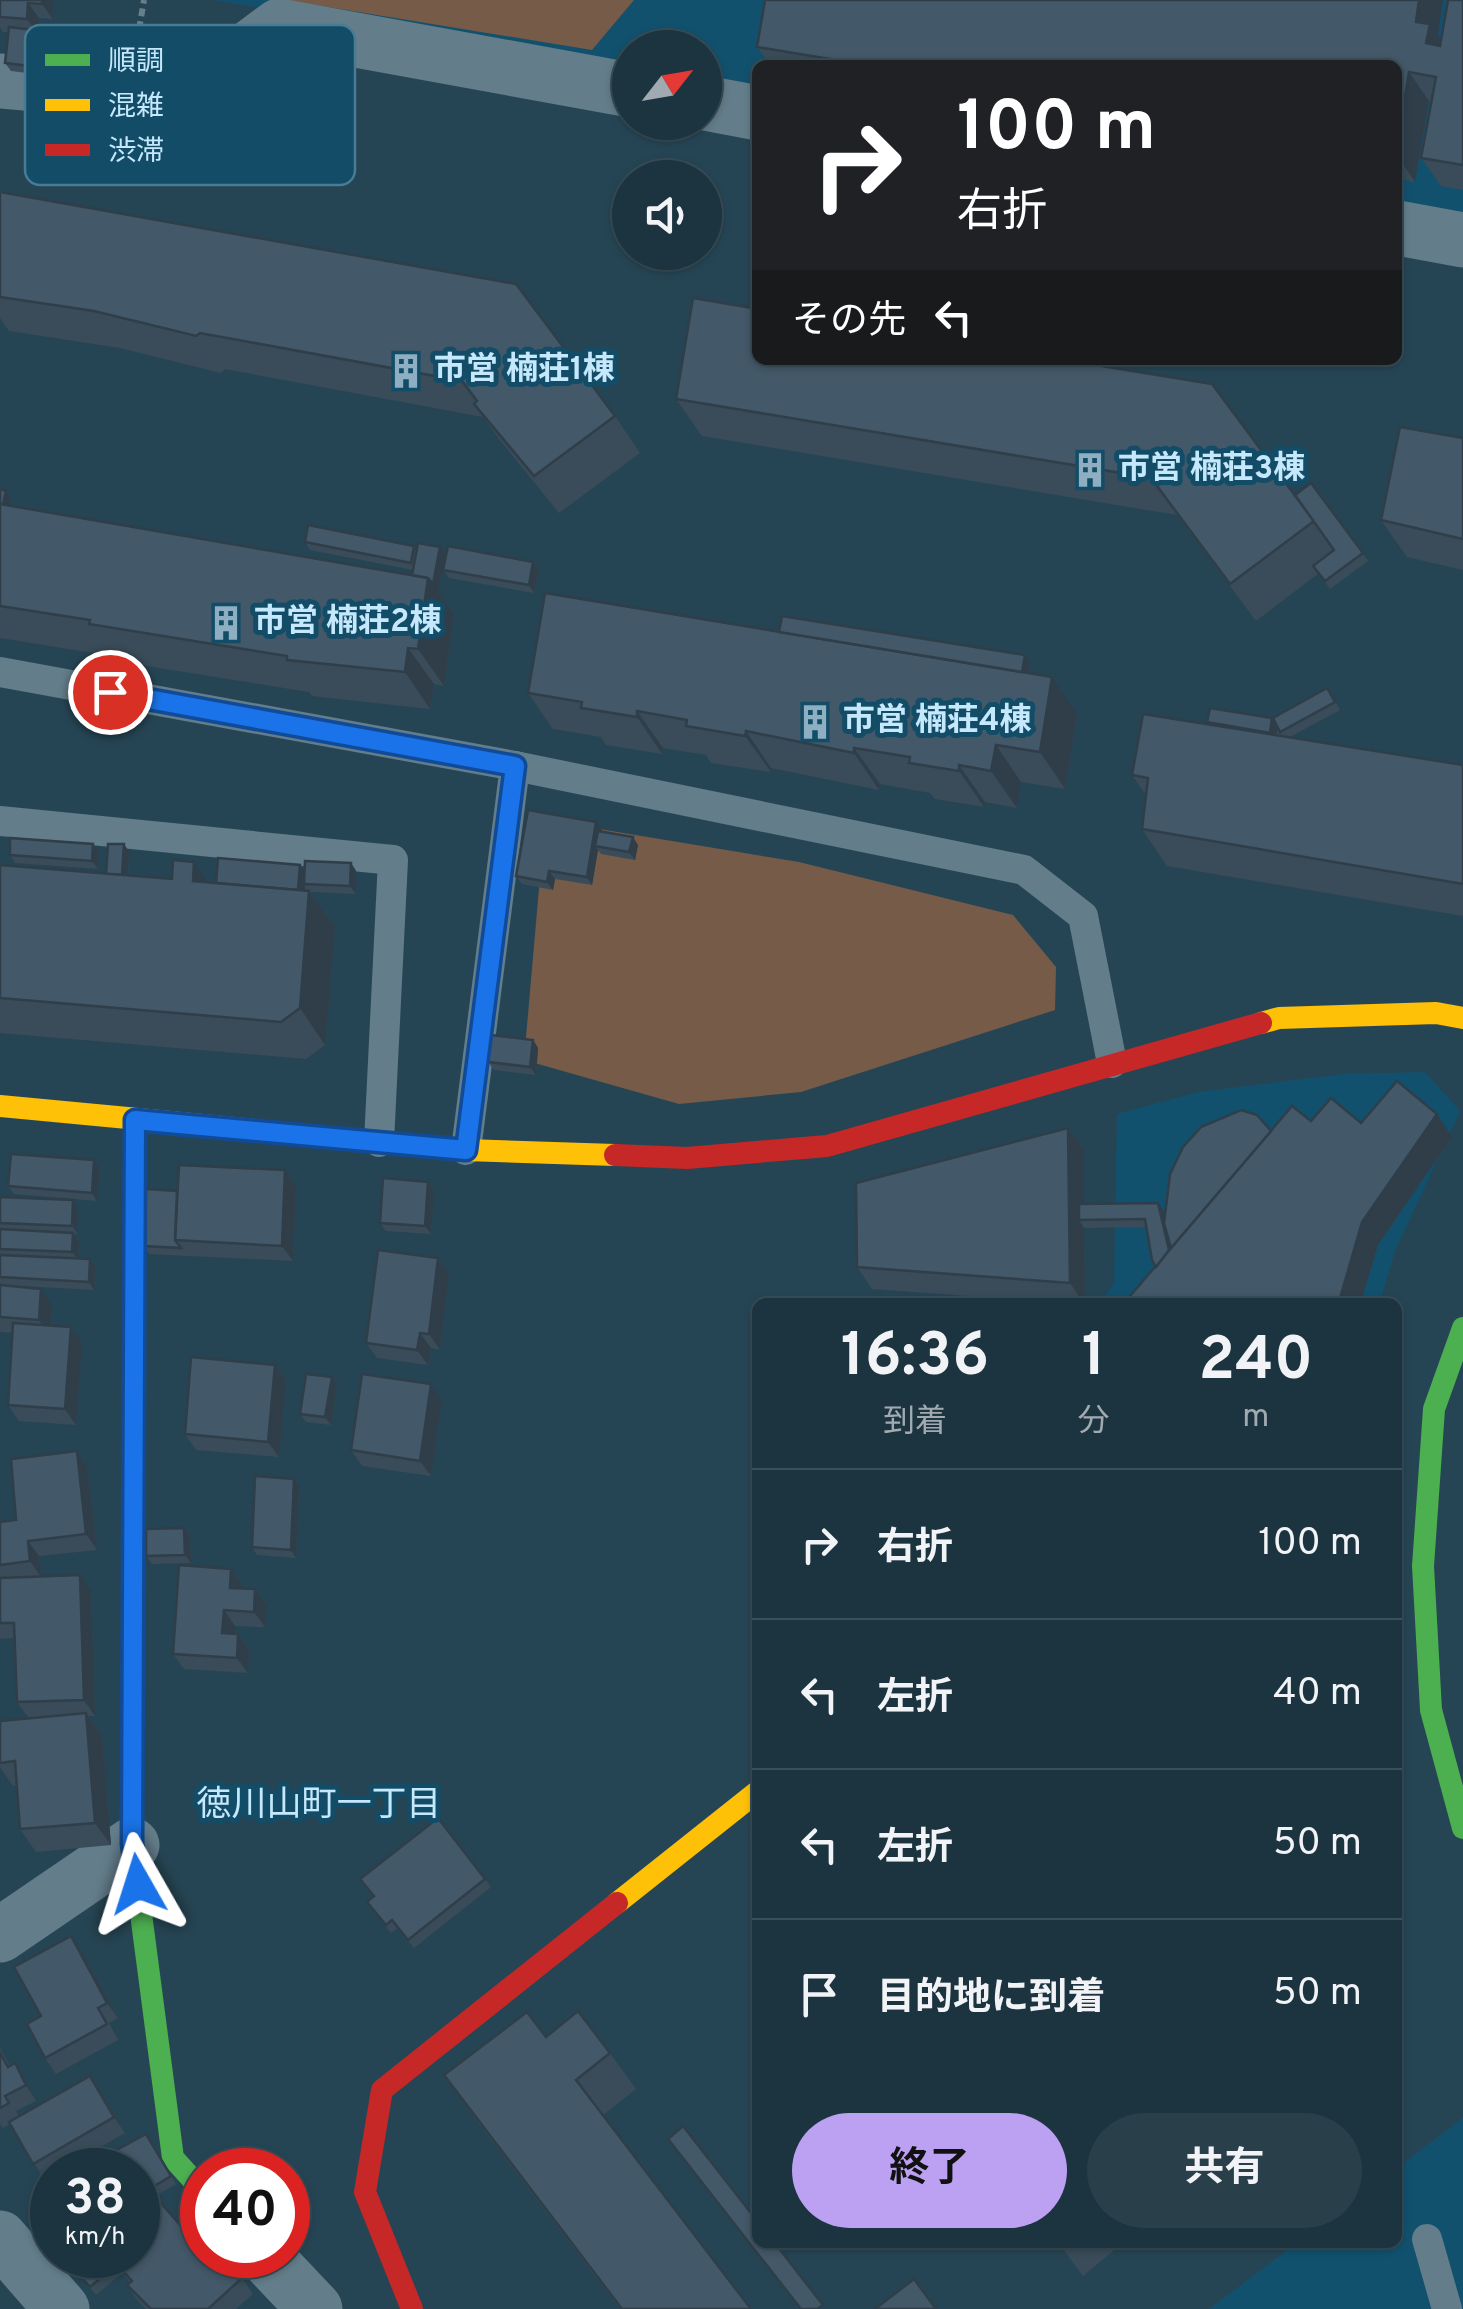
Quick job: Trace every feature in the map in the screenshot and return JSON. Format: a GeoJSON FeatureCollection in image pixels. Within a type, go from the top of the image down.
{"type":"FeatureCollection","features":[{"type":"Feature","properties":{"kind":"street"},"geometry":{"type":"LineString","coordinates":[[355,40],[612,87]]}},
{"type":"Feature","properties":{"kind":"street"},"geometry":{"type":"LineString","coordinates":[[0,81],[25,83]]}},
{"type":"Feature","properties":{"kind":"street"},"geometry":{"type":"LineString","coordinates":[[722,106],[752,112]]}},
{"type":"Feature","properties":{"kind":"street"},"geometry":{"type":"LineString","coordinates":[[1402,229],[1463,240]]}},
{"type":"Feature","properties":{"kind":"street"},"geometry":{"type":"LineString","coordinates":[[0,1106],[466,1150],[687,1158],[827,1146],[1278,1018],[1436,1013],[1463,1018]]}},
{"type":"Feature","properties":{"kind":"street"},"geometry":{"type":"LineString","coordinates":[[135,1120],[132,1844],[173,2158],[180,2166]]}},
{"type":"Feature","properties":{"kind":"street"},"geometry":{"type":"LineString","coordinates":[[1463,1328],[1434,1409],[1414,1712],[1463,1828]]}},
{"type":"Feature","properties":{"kind":"street"},"geometry":{"type":"LineString","coordinates":[[412,2309],[365,2192],[382,2090],[752,1796]]}},
{"type":"Feature","properties":{"kind":"street"},"geometry":{"type":"LineString","coordinates":[[0,1935],[132,1844]]}},
{"type":"Feature","properties":{"kind":"street"},"geometry":{"type":"LineString","coordinates":[[0,2238],[54,2306]]}},
{"type":"Feature","properties":{"kind":"street"},"geometry":{"type":"LineString","coordinates":[[285,2278],[314,2309]]}},
{"type":"Feature","properties":{"kind":"lane"},"geometry":{"type":"LineString","coordinates":[[0,672],[515,766],[1024,870],[1083,916],[1112,1064]]}},
{"type":"Feature","properties":{"kind":"lane"},"geometry":{"type":"LineString","coordinates":[[466,1150],[515,766]]}},
{"type":"Feature","properties":{"kind":"lane"},"geometry":{"type":"LineString","coordinates":[[0,821],[393,860],[379,1142]]}},
{"type":"Feature","properties":{"kind":"lane"},"geometry":{"type":"LineString","coordinates":[[1427,2239],[1448,2309]]}},
{"type":"Feature","properties":{"kind":"shaded area"},"geometry":{"type":"Polygon","coordinates":[[[215,0],[1463,0],[1463,214],[1402,203],[1402,60],[752,60],[752,92],[722,87],[722,30],[612,30],[612,68],[215,0]]]}},
{"type":"Feature","properties":{"kind":"shaded area"},"geometry":{"type":"Polygon","coordinates":[[[285,0],[634,0],[592,50],[285,0]]]}},
{"type":"Feature","properties":{"kind":"shaded area"},"geometry":{"type":"Polygon","coordinates":[[[545,820],[799,862],[1013,915],[1056,967],[1055,1010],[801,1092],[679,1104],[524,1060],[545,820]]]}},
{"type":"Feature","properties":{"kind":"shaded area"},"geometry":{"type":"Polygon","coordinates":[[[1425,1072],[1460,1111],[1395,1251],[1381,1298],[1103,1298],[1114,1283],[1117,1114],[1198,1092],[1344,1074],[1425,1072]]]}},
{"type":"Feature","properties":{"kind":"shaded area"},"geometry":{"type":"Polygon","coordinates":[[[1463,2118],[1463,2309],[1209,2309],[1290,2248],[1402,2248],[1402,2164],[1463,2118]]]}},
{"type":"Feature","properties":{"kind":"building"},"geometry":{"type":"Polygon","coordinates":[[[0,0],[42,0],[42,4],[28,3],[27,19],[0,17],[0,0]]]}},
{"type":"Feature","properties":{"kind":"building"},"geometry":{"type":"Polygon","coordinates":[[[765,0],[1419,0],[1416,22],[1430,24],[1426,43],[1440,46],[1448,0],[1463,0],[1463,165],[1421,158],[1436,77],[1409,72],[1402,117],[1402,60],[836,60],[757,47],[765,0]]]}},
{"type":"Feature","properties":{"kind":"building"},"geometry":{"type":"Polygon","coordinates":[[[9,27],[25,29],[25,65],[5,63],[9,27]]]}},
{"type":"Feature","properties":{"kind":"building","name":"市営 楠荘1棟"},"geometry":{"type":"Polygon","coordinates":[[[0,192],[516,284],[615,416],[534,476],[474,404],[477,401],[462,381],[200,333],[196,336],[94,311],[0,297],[0,192]]]}},
{"type":"Feature","properties":{"kind":"building","name":"市営 楠荘3棟"},"geometry":{"type":"Polygon","coordinates":[[[693,298],[752,308],[752,365],[1096,365],[1212,384],[1314,521],[1230,584],[1151,478],[676,399],[693,298]]]}},
{"type":"Feature","properties":{"kind":"building"},"geometry":{"type":"Polygon","coordinates":[[[1400,427],[1463,438],[1463,539],[1381,520],[1400,427]]]}},
{"type":"Feature","properties":{"kind":"building"},"geometry":{"type":"Polygon","coordinates":[[[1311,483],[1363,553],[1325,581],[1313,566],[1334,550],[1295,495],[1311,483]]]}},
{"type":"Feature","properties":{"kind":"building"},"geometry":{"type":"Polygon","coordinates":[[[0,489],[6,491],[3,505],[0,504],[0,489]]]}},
{"type":"Feature","properties":{"kind":"building","name":"市営 楠荘2棟"},"geometry":{"type":"Polygon","coordinates":[[[0,504],[428,578],[418,649],[408,648],[405,672],[287,660],[287,656],[0,606],[0,504]]]}},
{"type":"Feature","properties":{"kind":"building"},"geometry":{"type":"Polygon","coordinates":[[[308,525],[414,546],[411,563],[305,542],[308,525]]]}},
{"type":"Feature","properties":{"kind":"building"},"geometry":{"type":"Polygon","coordinates":[[[418,543],[440,547],[433,584],[428,578],[412,575],[418,543]]]}},
{"type":"Feature","properties":{"kind":"building"},"geometry":{"type":"Polygon","coordinates":[[[448,546],[533,562],[529,585],[443,570],[448,546]]]}},
{"type":"Feature","properties":{"kind":"building","name":"市営 楠荘4棟"},"geometry":{"type":"Polygon","coordinates":[[[545,593],[1052,677],[1040,752],[996,745],[991,771],[959,765],[959,771],[909,763],[910,757],[854,748],[854,753],[746,731],[745,736],[686,726],[687,720],[637,711],[637,717],[581,708],[582,702],[528,693],[545,593]]]}},
{"type":"Feature","properties":{"kind":"building"},"geometry":{"type":"Polygon","coordinates":[[[782,616],[1025,655],[1022,672],[779,632],[782,616]]]}},
{"type":"Feature","properties":{"kind":"building"},"geometry":{"type":"Polygon","coordinates":[[[1327,688],[1335,702],[1280,732],[1273,718],[1327,688]]]}},
{"type":"Feature","properties":{"kind":"building"},"geometry":{"type":"Polygon","coordinates":[[[1210,708],[1272,718],[1270,733],[1207,722],[1210,708]]]}},
{"type":"Feature","properties":{"kind":"building"},"geometry":{"type":"Polygon","coordinates":[[[1143,714],[1463,765],[1463,884],[1142,829],[1148,778],[1132,775],[1143,714]]]}},
{"type":"Feature","properties":{"kind":"building"},"geometry":{"type":"Polygon","coordinates":[[[528,810],[596,822],[587,877],[549,871],[547,882],[516,876],[528,810]]]}},
{"type":"Feature","properties":{"kind":"building"},"geometry":{"type":"Polygon","coordinates":[[[598,831],[633,837],[629,852],[595,846],[598,831]]]}},
{"type":"Feature","properties":{"kind":"building"},"geometry":{"type":"Polygon","coordinates":[[[10,838],[93,844],[92,861],[10,855],[10,838]]]}},
{"type":"Feature","properties":{"kind":"building"},"geometry":{"type":"Polygon","coordinates":[[[108,844],[124,844],[122,875],[106,874],[108,844]]]}},
{"type":"Feature","properties":{"kind":"building"},"geometry":{"type":"Polygon","coordinates":[[[218,858],[300,865],[298,890],[216,883],[218,858]]]}},
{"type":"Feature","properties":{"kind":"building"},"geometry":{"type":"Polygon","coordinates":[[[173,860],[194,862],[193,881],[309,891],[300,1008],[281,1022],[0,998],[0,865],[172,879],[173,860]]]}},
{"type":"Feature","properties":{"kind":"building"},"geometry":{"type":"Polygon","coordinates":[[[305,861],[351,863],[350,886],[304,884],[305,861]]]}},
{"type":"Feature","properties":{"kind":"building"},"geometry":{"type":"Polygon","coordinates":[[[491,1035],[533,1040],[530,1067],[488,1062],[491,1035]]]}},
{"type":"Feature","properties":{"kind":"building"},"geometry":{"type":"Polygon","coordinates":[[[1397,1081],[1437,1114],[1362,1222],[1340,1298],[1128,1298],[1292,1106],[1311,1121],[1331,1098],[1361,1123],[1397,1081]]]}},
{"type":"Feature","properties":{"kind":"building"},"geometry":{"type":"Polygon","coordinates":[[[1241,1110],[1257,1115],[1271,1131],[1171,1248],[1164,1223],[1170,1174],[1183,1147],[1201,1127],[1241,1110]]]}},
{"type":"Feature","properties":{"kind":"building"},"geometry":{"type":"Polygon","coordinates":[[[1068,1128],[1070,1283],[857,1267],[856,1183],[1068,1128]]]}},
{"type":"Feature","properties":{"kind":"building"},"geometry":{"type":"Polygon","coordinates":[[[11,1154],[94,1160],[92,1193],[8,1186],[11,1154]]]}},
{"type":"Feature","properties":{"kind":"building"},"geometry":{"type":"Polygon","coordinates":[[[179,1165],[285,1170],[282,1246],[175,1240],[179,1165]]]}},
{"type":"Feature","properties":{"kind":"building"},"geometry":{"type":"Polygon","coordinates":[[[383,1178],[428,1182],[425,1226],[380,1223],[383,1178]]]}},
{"type":"Feature","properties":{"kind":"building"},"geometry":{"type":"Polygon","coordinates":[[[146,1189],[177,1191],[175,1240],[181,1248],[144,1246],[146,1189]]]}},
{"type":"Feature","properties":{"kind":"building"},"geometry":{"type":"Polygon","coordinates":[[[0,1197],[73,1200],[72,1226],[0,1223],[0,1197]]]}},
{"type":"Feature","properties":{"kind":"building"},"geometry":{"type":"Polygon","coordinates":[[[1158,1203],[1169,1250],[1156,1267],[1145,1219],[1079,1220],[1079,1204],[1158,1203]]]}},
{"type":"Feature","properties":{"kind":"building"},"geometry":{"type":"Polygon","coordinates":[[[0,1229],[73,1233],[72,1252],[0,1249],[0,1229]]]}},
{"type":"Feature","properties":{"kind":"building"},"geometry":{"type":"Polygon","coordinates":[[[378,1250],[438,1258],[429,1334],[420,1333],[417,1350],[366,1343],[378,1250]]]}},
{"type":"Feature","properties":{"kind":"building"},"geometry":{"type":"Polygon","coordinates":[[[0,1255],[90,1259],[89,1282],[0,1277],[0,1255]]]}},
{"type":"Feature","properties":{"kind":"building"},"geometry":{"type":"Polygon","coordinates":[[[0,1285],[41,1289],[39,1320],[0,1317],[0,1285]]]}},
{"type":"Feature","properties":{"kind":"building"},"geometry":{"type":"Polygon","coordinates":[[[13,1323],[71,1327],[65,1409],[8,1405],[13,1323]]]}},
{"type":"Feature","properties":{"kind":"building"},"geometry":{"type":"Polygon","coordinates":[[[191,1357],[275,1365],[268,1442],[185,1434],[191,1357]]]}},
{"type":"Feature","properties":{"kind":"building"},"geometry":{"type":"Polygon","coordinates":[[[306,1374],[332,1377],[325,1417],[300,1414],[306,1374]]]}},
{"type":"Feature","properties":{"kind":"building"},"geometry":{"type":"Polygon","coordinates":[[[362,1374],[431,1384],[420,1461],[351,1450],[362,1374]]]}},
{"type":"Feature","properties":{"kind":"building"},"geometry":{"type":"Polygon","coordinates":[[[77,1451],[86,1534],[28,1541],[30,1561],[0,1565],[0,1522],[16,1520],[11,1459],[77,1451]]]}},
{"type":"Feature","properties":{"kind":"building"},"geometry":{"type":"Polygon","coordinates":[[[255,1476],[294,1479],[291,1550],[252,1547],[255,1476]]]}},
{"type":"Feature","properties":{"kind":"building"},"geometry":{"type":"Polygon","coordinates":[[[184,1528],[185,1555],[146,1556],[146,1529],[184,1528]]]}},
{"type":"Feature","properties":{"kind":"building"},"geometry":{"type":"Polygon","coordinates":[[[179,1565],[231,1569],[230,1588],[255,1589],[254,1612],[224,1610],[222,1633],[238,1634],[237,1658],[173,1654],[179,1565]]]}},
{"type":"Feature","properties":{"kind":"building"},"geometry":{"type":"Polygon","coordinates":[[[80,1575],[84,1700],[17,1702],[14,1623],[0,1623],[0,1578],[80,1575]]]}},
{"type":"Feature","properties":{"kind":"building"},"geometry":{"type":"Polygon","coordinates":[[[86,1713],[95,1823],[20,1829],[15,1761],[0,1763],[0,1721],[86,1713]]]}},
{"type":"Feature","properties":{"kind":"building"},"geometry":{"type":"Polygon","coordinates":[[[438,1818],[485,1879],[408,1940],[392,1920],[386,1925],[367,1902],[374,1896],[360,1879],[438,1818]]]}},
{"type":"Feature","properties":{"kind":"building"},"geometry":{"type":"Polygon","coordinates":[[[71,1936],[107,2003],[98,2008],[107,2024],[45,2058],[27,2024],[41,2016],[14,1967],[71,1936]]]}},
{"type":"Feature","properties":{"kind":"building"},"geometry":{"type":"Polygon","coordinates":[[[578,2011],[610,2053],[576,2080],[751,2309],[622,2309],[444,2075],[527,2012],[546,2037],[578,2011]]]}},
{"type":"Feature","properties":{"kind":"building"},"geometry":{"type":"Polygon","coordinates":[[[0,2053],[8,2067],[15,2063],[26,2085],[5,2096],[9,2103],[0,2108],[0,2053]]]}},
{"type":"Feature","properties":{"kind":"building"},"geometry":{"type":"Polygon","coordinates":[[[90,2076],[114,2117],[61,2148],[30,2148],[30,2159],[9,2122],[90,2076]]]}},
{"type":"Feature","properties":{"kind":"building"},"geometry":{"type":"Polygon","coordinates":[[[683,2126],[752,2214],[752,2246],[668,2139],[683,2126]]]}},
{"type":"Feature","properties":{"kind":"building"},"geometry":{"type":"Polygon","coordinates":[[[146,2134],[154,2148],[120,2148],[146,2134]]]}},
{"type":"Feature","properties":{"kind":"building"},"geometry":{"type":"Polygon","coordinates":[[[160,2158],[171,2176],[160,2183],[160,2158]]]}},
{"type":"Feature","properties":{"kind":"building"},"geometry":{"type":"Polygon","coordinates":[[[160,2202],[180,2225],[180,2278],[242,2278],[208,2309],[151,2309],[127,2285],[132,2281],[129,2278],[160,2278],[160,2202]]]}},
{"type":"Feature","properties":{"kind":"building"},"geometry":{"type":"Polygon","coordinates":[[[753,2248],[779,2248],[823,2305],[801,2309],[753,2248]]]}},
{"type":"Feature","properties":{"kind":"building"},"geometry":{"type":"Polygon","coordinates":[[[82,2278],[101,2278],[90,2287],[82,2278]]]}},
{"type":"Feature","properties":{"kind":"building"},"geometry":{"type":"Polygon","coordinates":[[[914,2279],[936,2309],[875,2309],[914,2279]]]}},
{"type":"Feature","properties":{"kind":"traffic: fast"},"geometry":{"type":"LineString","coordinates":[[1463,1328],[1434,1409],[1423,1566],[1431,1710],[1463,1828]]}},
{"type":"Feature","properties":{"kind":"traffic: fast"},"geometry":{"type":"LineString","coordinates":[[133,1616],[132,1845],[173,2158],[180,2166]]}},
{"type":"Feature","properties":{"kind":"traffic: slow"},"geometry":{"type":"LineString","coordinates":[[1261,1023],[1279,1018],[1436,1013],[1463,1018]]}},
{"type":"Feature","properties":{"kind":"traffic: slow"},"geometry":{"type":"LineString","coordinates":[[0,1106],[466,1150],[615,1155]]}},
{"type":"Feature","properties":{"kind":"traffic: slow"},"geometry":{"type":"LineString","coordinates":[[133,1616],[135,1120]]}},
{"type":"Feature","properties":{"kind":"traffic: slow"},"geometry":{"type":"LineString","coordinates":[[617,1903],[752,1796]]}},
{"type":"Feature","properties":{"kind":"traffic: jam"},"geometry":{"type":"LineString","coordinates":[[615,1155],[687,1158],[827,1146],[1261,1023]]}},
{"type":"Feature","properties":{"kind":"traffic: jam"},"geometry":{"type":"LineString","coordinates":[[412,2309],[365,2192],[382,2090],[617,1903]]}},
{"type":"Feature","properties":{"kind":"place","name":"市営 楠荘1棟"},"geometry":{"type":"Point","coordinates":[406,371]}},
{"type":"Feature","properties":{"kind":"place","name":"市営 楠荘3棟"},"geometry":{"type":"Point","coordinates":[1090,470]}},
{"type":"Feature","properties":{"kind":"place","name":"市営 楠荘2棟"},"geometry":{"type":"Point","coordinates":[226,623]}},
{"type":"Feature","properties":{"kind":"place","name":"市営 楠荘4棟"},"geometry":{"type":"Point","coordinates":[815,722]}},
{"type":"Feature","properties":{"kind":"district","name":"徳川山町一丁目"},"geometry":{"type":"Point","coordinates":[319,1806]}},
{"type":"Feature","properties":{"kind":"route"},"geometry":{"type":"LineString","coordinates":[[110,692],[515,766],[466,1150],[135,1120],[132,1844],[138,1884]]}}]}
